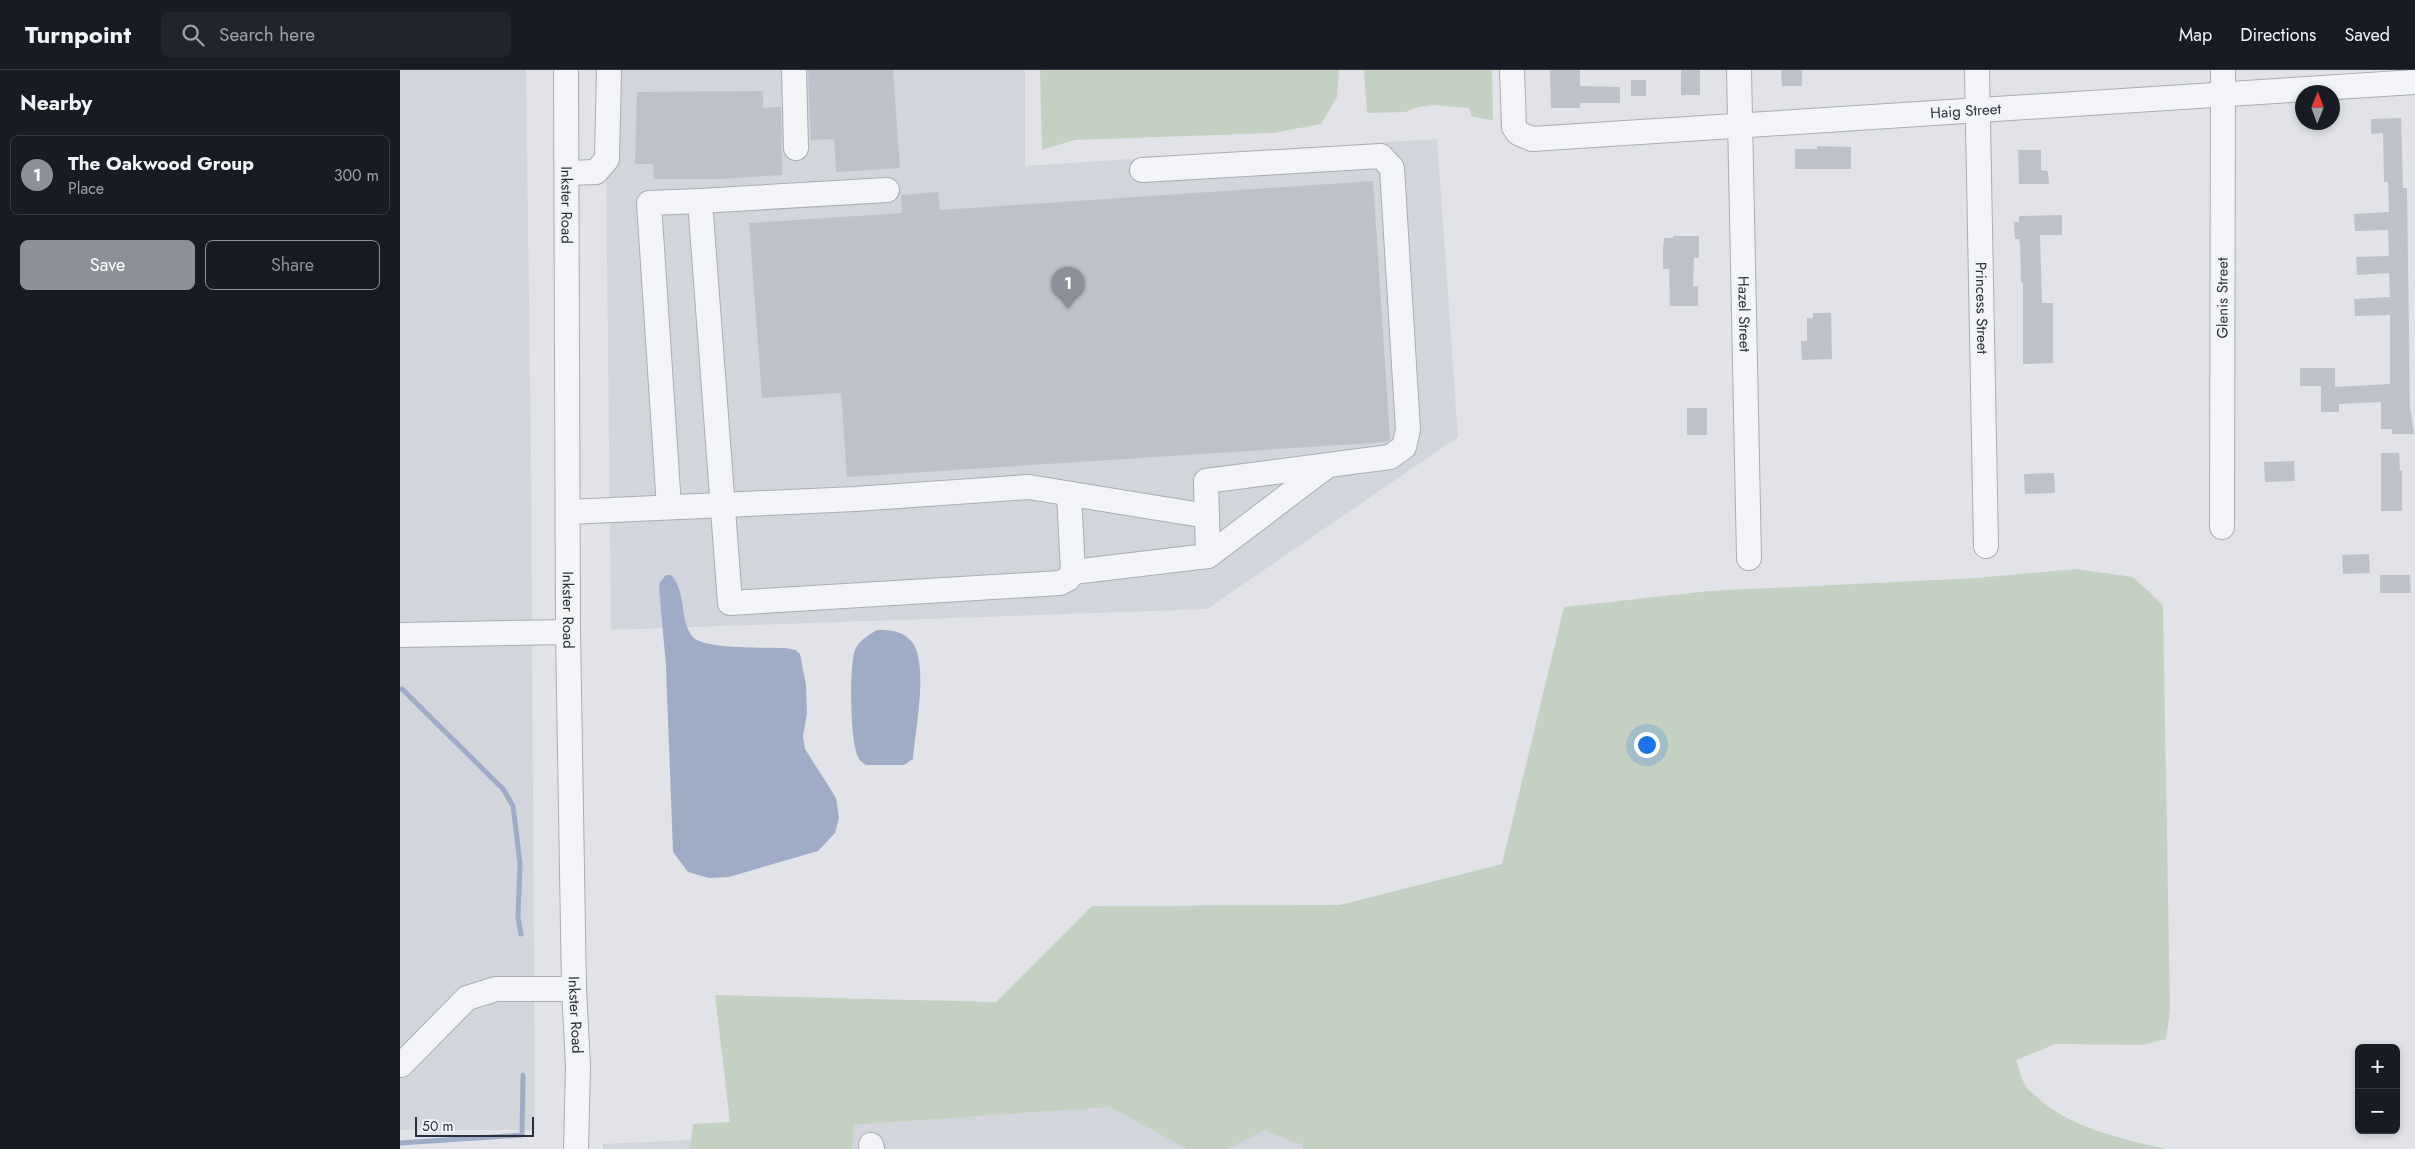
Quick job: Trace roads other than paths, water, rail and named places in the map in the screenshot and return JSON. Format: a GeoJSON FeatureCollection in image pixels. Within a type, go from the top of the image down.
{"type":"FeatureCollection","features":[{"type":"Feature","properties":{"kind":"street","name":"Inkster Road"},"geometry":{"type":"LineString","coordinates":[[566,70],[568,632],[574,989],[578,1066],[576,1149]]}},
{"type":"Feature","properties":{"kind":"street"},"geometry":{"type":"LineString","coordinates":[[567,173],[596,172],[607,159],[609,70]]}},
{"type":"Feature","properties":{"kind":"street"},"geometry":{"type":"LineString","coordinates":[[794,70],[796,148]]}},
{"type":"Feature","properties":{"kind":"street","name":"Haig Street"},"geometry":{"type":"LineString","coordinates":[[1512,70],[1512,114],[1514,127],[1518,133],[1532,139],[2415,82]]}},
{"type":"Feature","properties":{"kind":"street","name":"Hazel Street"},"geometry":{"type":"LineString","coordinates":[[1739,70],[1749,558]]}},
{"type":"Feature","properties":{"kind":"street","name":"Princess Street"},"geometry":{"type":"LineString","coordinates":[[1978,70],[1986,546]]}},
{"type":"Feature","properties":{"kind":"street","name":"Glenis Street"},"geometry":{"type":"LineString","coordinates":[[2222,527],[2223,70]]}},
{"type":"Feature","properties":{"kind":"street"},"geometry":{"type":"LineString","coordinates":[[1142,170],[1382,156],[1392,168],[1408,430],[1404,447],[1390,457],[1206,481],[1208,556]]}},
{"type":"Feature","properties":{"kind":"street"},"geometry":{"type":"LineString","coordinates":[[669,507],[649,203],[887,190]]}},
{"type":"Feature","properties":{"kind":"street"},"geometry":{"type":"LineString","coordinates":[[700,201],[730,603],[1060,583],[1068,579],[1073,572],[1069,494]]}},
{"type":"Feature","properties":{"kind":"street"},"geometry":{"type":"LineString","coordinates":[[1073,572],[1208,556],[1327,466]]}},
{"type":"Feature","properties":{"kind":"street"},"geometry":{"type":"LineString","coordinates":[[568,512],[856,499],[1029,487],[1207,516]]}},
{"type":"Feature","properties":{"kind":"street"},"geometry":{"type":"LineString","coordinates":[[400,635],[568,632]]}},
{"type":"Feature","properties":{"kind":"street"},"geometry":{"type":"LineString","coordinates":[[401,1065],[467,998],[496,989],[574,989]]}},
{"type":"Feature","properties":{"kind":"water"},"geometry":{"type":"Polygon","coordinates":[[[666,575],[671,575],[677,584],[684,618],[693,637],[700,641],[722,646],[785,648],[796,650],[800,654],[806,685],[807,714],[803,736],[805,749],[836,798],[839,818],[835,833],[818,851],[729,877],[709,878],[688,872],[673,852],[666,666],[659,588],[660,582],[666,575]]]}},
{"type":"Feature","properties":{"kind":"water"},"geometry":{"type":"Polygon","coordinates":[[[877,630],[900,633],[908,638],[917,652],[920,665],[920,698],[913,759],[904,765],[866,765],[861,761],[855,749],[851,704],[853,659],[859,644],[877,630]]]}},
{"type":"Feature","properties":{"kind":"waterway"},"geometry":{"type":"LineString","coordinates":[[402,689],[503,789],[513,806],[520,863],[518,918],[521,934]]}},
{"type":"Feature","properties":{"kind":"waterway"},"geometry":{"type":"LineString","coordinates":[[400,1143],[522,1135],[523,1075]]}},
{"type":"Feature","properties":{"kind":"place","name":"The Oakwood Group"},"geometry":{"type":"Point","coordinates":[1068,308]}}]}
